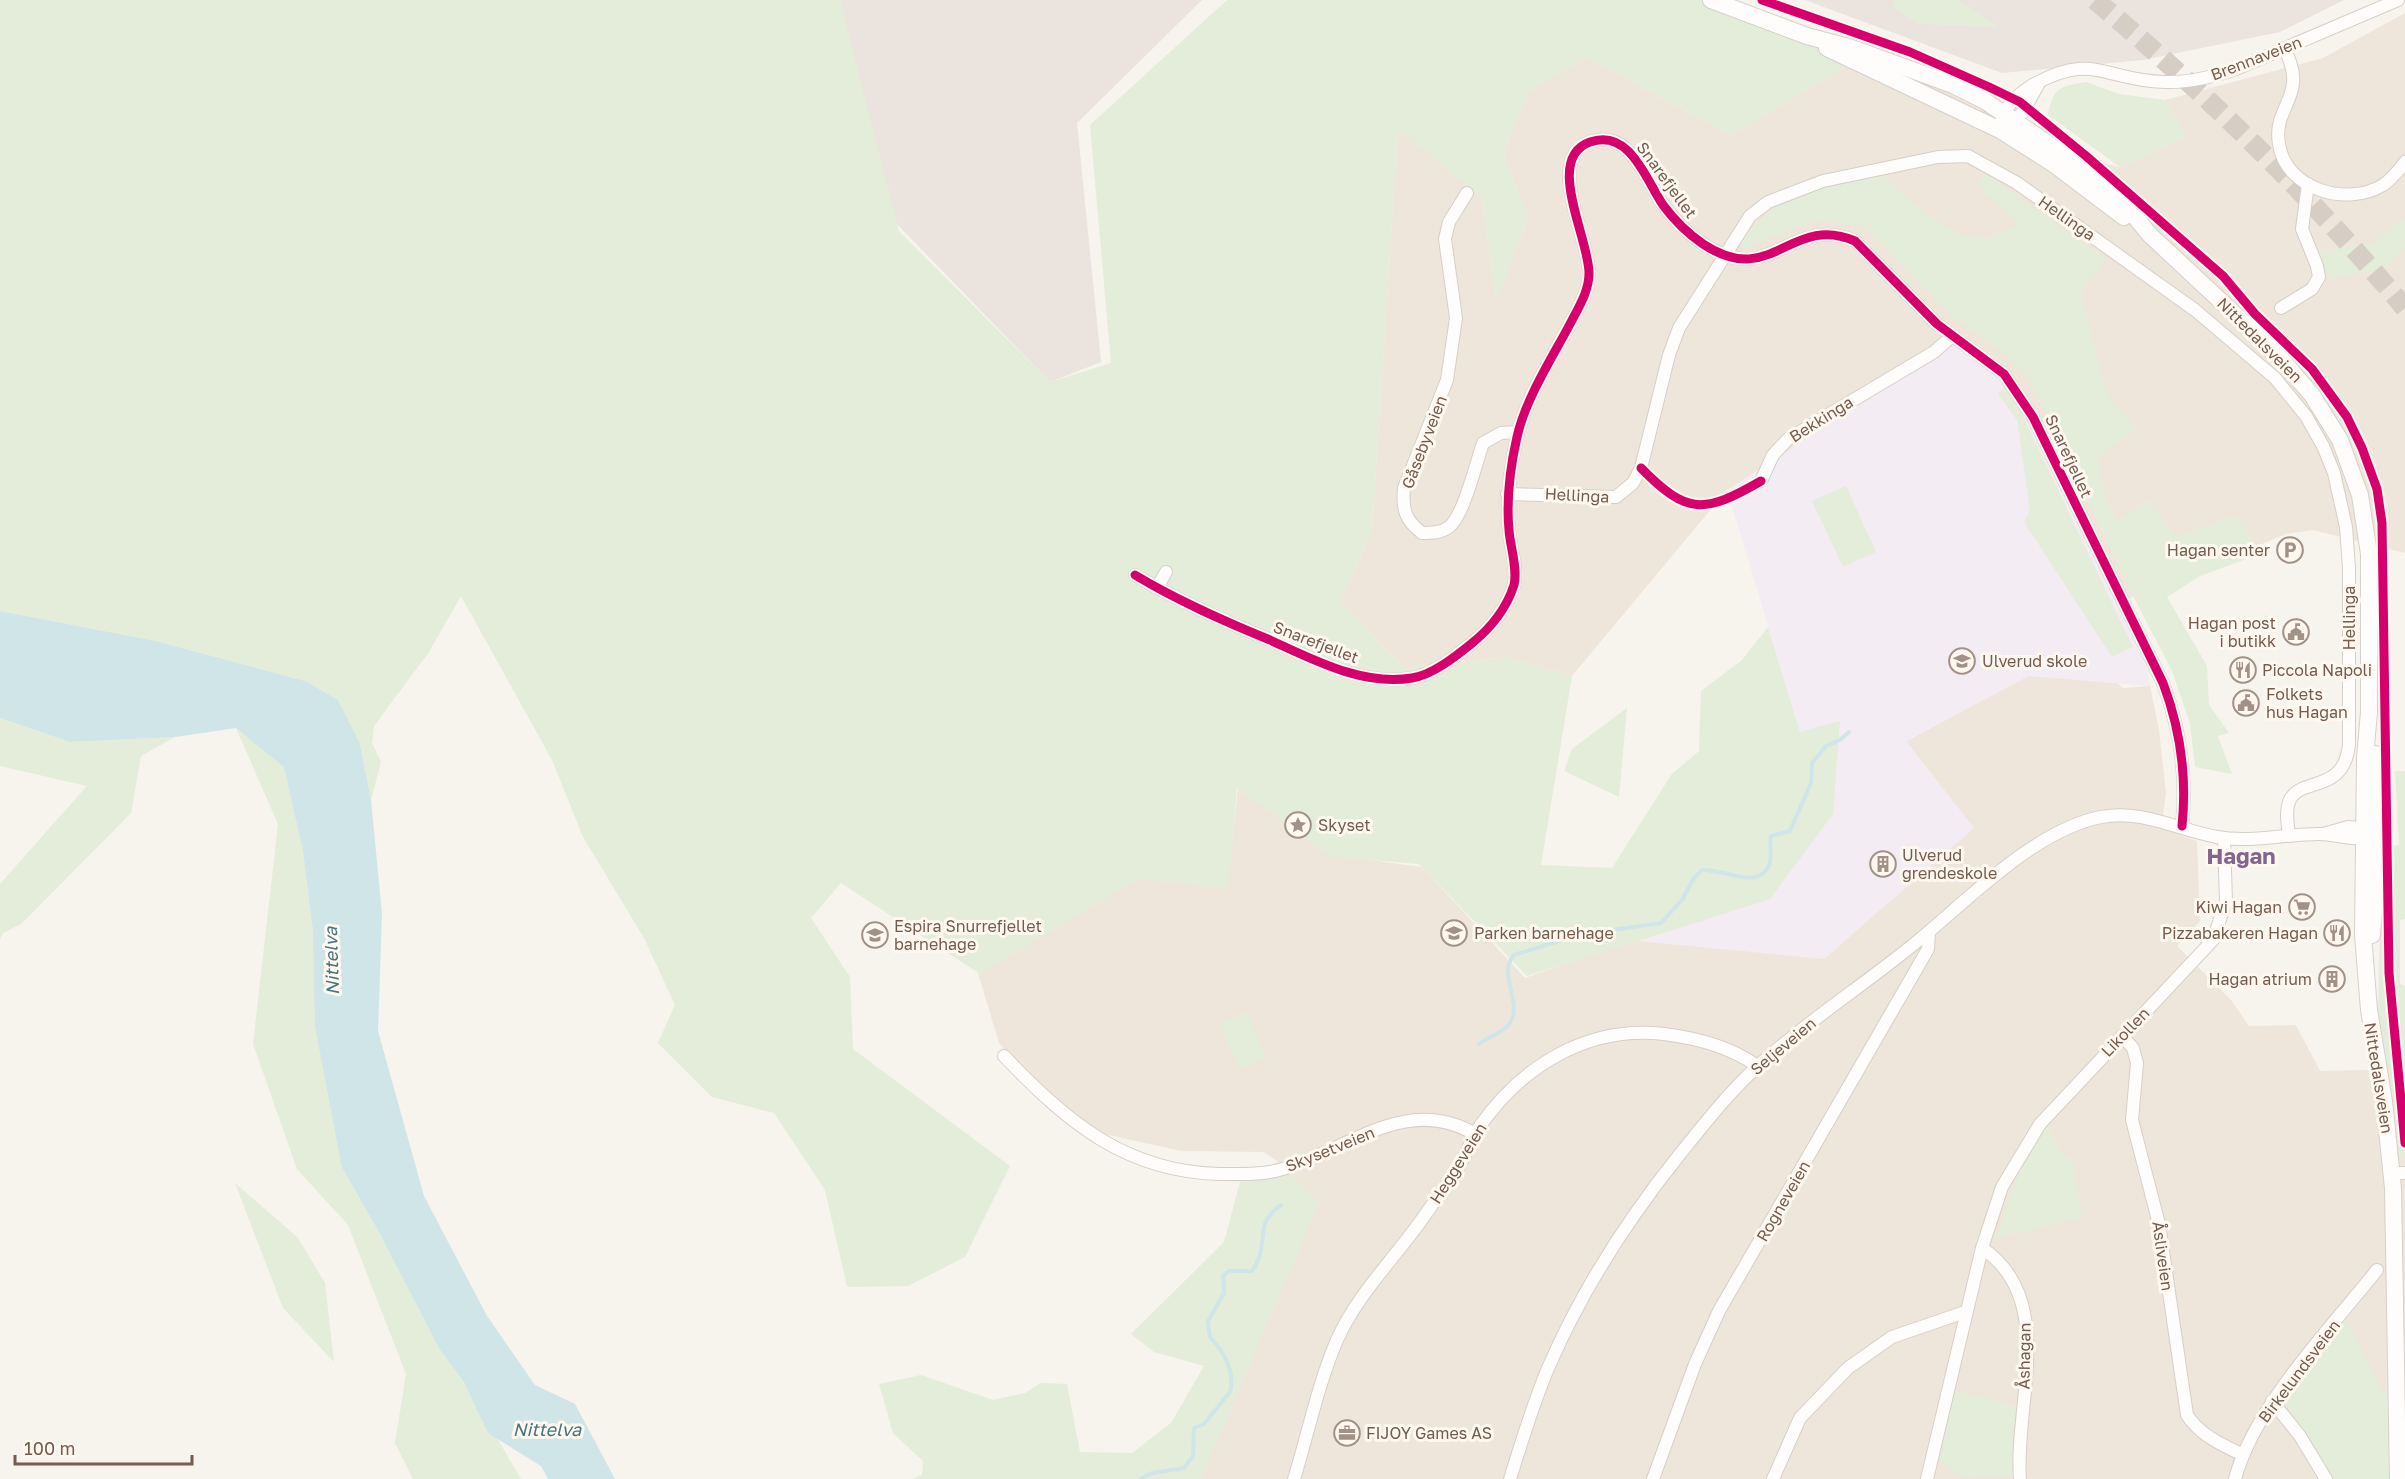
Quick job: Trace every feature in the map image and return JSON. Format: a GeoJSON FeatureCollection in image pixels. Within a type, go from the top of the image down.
{"type":"FeatureCollection","features":[{"type":"Feature","properties":{"kind":"main road","name":"Nittedalsveien"},"geometry":{"type":"LineString","coordinates":[[1711,0],[1807,36],[1852,48],[1936,78],[1985,101],[2096,179],[2128,208],[2149,234]]}},
{"type":"Feature","properties":{"kind":"main road","name":"Nittedalsveien"},"geometry":{"type":"LineString","coordinates":[[1807,36],[1846,59],[1954,106],[2000,130],[2055,165],[2149,234],[2285,362],[2312,394],[2340,440],[2356,480],[2367,531],[2369,712],[2374,732],[2363,935],[2369,1010],[2399,1173],[2398,1479]]}},
{"type":"Feature","properties":{"kind":"street","name":"Brennaveien"},"geometry":{"type":"LineString","coordinates":[[2000,130],[2039,82],[2061,71],[2080,68],[2154,81],[2194,80],[2236,69],[2398,0]]}},
{"type":"Feature","properties":{"kind":"street"},"geometry":{"type":"LineString","coordinates":[[2284,48],[2294,73],[2294,89],[2281,121],[2279,144],[2287,165],[2308,184],[2338,194],[2359,194],[2384,184],[2405,162]]}},
{"type":"Feature","properties":{"kind":"street","name":"Snarefjellet"},"geometry":{"type":"LineString","coordinates":[[1135,575],[1157,588],[1323,664],[1370,678],[1414,678],[1455,657],[1487,631],[1506,606],[1515,580],[1507,494],[1518,432],[1541,379],[1586,293],[1589,274],[1586,247],[1568,174],[1571,158],[1580,147],[1600,140],[1614,141],[1624,147],[1679,224],[1702,243],[1725,256],[1749,261],[1815,235],[1832,234],[1848,238],[1862,246],[1952,336],[1989,361],[2010,381],[2025,402],[2158,670],[2173,714],[2181,758],[2184,802],[2182,826]]}},
{"type":"Feature","properties":{"kind":"street","name":"Hellinga"},"geometry":{"type":"LineString","coordinates":[[1507,494],[1547,493],[1610,498],[1619,496],[1626,490],[1641,468],[1669,355],[1679,328],[1750,216],[1779,198],[1823,181],[1938,158],[1968,156],[2017,183],[2187,303],[2275,378],[2306,417],[2329,459],[2340,496],[2348,556],[2349,752],[2344,766],[2332,777],[2298,791],[2291,798],[2287,807],[2289,836]]}},
{"type":"Feature","properties":{"kind":"street"},"geometry":{"type":"LineString","coordinates":[[2281,308],[2312,289],[2319,277],[2302,229],[2308,184]]}},
{"type":"Feature","properties":{"kind":"street","name":"Gåsebyveien"},"geometry":{"type":"LineString","coordinates":[[1467,193],[1449,222],[1445,239],[1456,318],[1447,380],[1404,488],[1402,502],[1410,525],[1422,533],[1442,531],[1451,525],[1460,509],[1483,443],[1501,433],[1518,432]]}},
{"type":"Feature","properties":{"kind":"street","name":"Bekkinga"},"geometry":{"type":"LineString","coordinates":[[1761,480],[1773,455],[1788,439],[1934,352],[1952,336]]}},
{"type":"Feature","properties":{"kind":"street"},"geometry":{"type":"LineString","coordinates":[[1157,588],[1166,572]]}},
{"type":"Feature","properties":{"kind":"street","name":"Seljeveien"},"geometry":{"type":"LineString","coordinates":[[1510,1479],[1548,1368],[1601,1262],[1643,1199],[1714,1112],[1757,1066],[1929,932],[2019,858],[2069,828],[2101,817],[2119,815],[2144,817],[2224,838]]}},
{"type":"Feature","properties":{"kind":"street"},"geometry":{"type":"LineString","coordinates":[[2224,838],[2322,834],[2339,829],[2369,833]]}},
{"type":"Feature","properties":{"kind":"street","name":"Likollen"},"geometry":{"type":"LineString","coordinates":[[1927,1479],[1965,1312],[1982,1248],[2002,1187],[2040,1124],[2213,940],[2226,902],[2224,838]]}},
{"type":"Feature","properties":{"kind":"street","name":"Rogneveien"},"geometry":{"type":"LineString","coordinates":[[1653,1479],[1695,1364],[1719,1311],[1928,949],[1929,932]]}},
{"type":"Feature","properties":{"kind":"street","name":"Heggeveien"},"geometry":{"type":"LineString","coordinates":[[1294,1479],[1331,1356],[1343,1329],[1359,1302],[1455,1173],[1474,1134],[1504,1097],[1534,1067],[1562,1051],[1594,1040],[1632,1033],[1670,1035],[1728,1050],[1757,1066]]}},
{"type":"Feature","properties":{"kind":"street","name":"Åsliveien"},"geometry":{"type":"LineString","coordinates":[[2122,1036],[2133,1048],[2137,1063],[2132,1120],[2159,1224],[2187,1414],[2194,1425],[2212,1440],[2241,1454]]}},
{"type":"Feature","properties":{"kind":"street","name":"Skysetveien"},"geometry":{"type":"LineString","coordinates":[[1004,1056],[1047,1101],[1083,1130],[1138,1159],[1182,1170],[1239,1174],[1278,1170],[1385,1127],[1419,1118],[1455,1123],[1474,1134]]}},
{"type":"Feature","properties":{"kind":"street","name":"Åshagan"},"geometry":{"type":"LineString","coordinates":[[1982,1248],[2006,1268],[2015,1282],[2025,1316],[2026,1362],[2020,1479]]}},
{"type":"Feature","properties":{"kind":"street","name":"Birkelundsveien"},"geometry":{"type":"LineString","coordinates":[[2235,1479],[2241,1454],[2272,1401],[2378,1270]]}},
{"type":"Feature","properties":{"kind":"street"},"geometry":{"type":"LineString","coordinates":[[1773,1479],[1800,1418],[1848,1368],[1892,1337],[1965,1312]]}},
{"type":"Feature","properties":{"kind":"street"},"geometry":{"type":"LineString","coordinates":[[2272,1401],[2300,1436],[2326,1479]]}},
{"type":"Feature","properties":{"kind":"shaded area"},"geometry":{"type":"Polygon","coordinates":[[[840,0],[1202,0],[1077,123],[1101,362],[1050,382],[894,221],[840,0]]]}},
{"type":"Feature","properties":{"kind":"shaded area"},"geometry":{"type":"Polygon","coordinates":[[[1805,0],[2344,0],[2280,32],[2143,60],[2002,73],[1805,0]]]}},
{"type":"Feature","properties":{"kind":"shaded area"},"geometry":{"type":"Polygon","coordinates":[[[2405,13],[2405,553],[2313,530],[2286,534],[2123,601],[1727,490],[1572,676],[1503,657],[1405,668],[1340,602],[1372,531],[1398,128],[1482,198],[1496,301],[1528,217],[1503,153],[1529,91],[1586,57],[1731,135],[1868,53],[2011,119],[2069,156],[2120,167],[2186,137],[2165,100],[2323,58],[2405,13]]]}},
{"type":"Feature","properties":{"kind":"shaded area","name":"Ulverud skole"},"geometry":{"type":"Polygon","coordinates":[[[1954,343],[2017,391],[2144,646],[2150,686],[2028,676],[1906,741],[1974,828],[1824,959],[1638,941],[1770,899],[1839,722],[1800,732],[1727,490],[1954,343]]]}},
{"type":"Feature","properties":{"kind":"shaded area"},"geometry":{"type":"Polygon","coordinates":[[[2101,669],[2123,688],[2150,686],[2159,730],[2166,793],[2161,828],[2197,841],[2200,921],[2177,946],[2231,1000],[2249,1026],[2296,1025],[2320,1071],[2405,1069],[2405,1370],[2383,1396],[2344,1316],[2325,1479],[1201,1479],[1248,1364],[1278,1162],[1264,1152],[1181,1151],[1104,1134],[1048,1102],[999,1043],[978,973],[1138,879],[1227,886],[1238,789],[1332,855],[1422,867],[1525,978],[1638,938],[1905,742],[2028,676],[2101,669]]]}},
{"type":"Feature","properties":{"kind":"green space"},"geometry":{"type":"Polygon","coordinates":[[[0,0],[840,0],[899,231],[1050,382],[1111,363],[1090,125],[1227,0],[1721,0],[1868,53],[1731,135],[1586,57],[1529,91],[1503,153],[1528,217],[1496,302],[1482,198],[1398,129],[1372,531],[1340,602],[1405,668],[1503,657],[1572,676],[1541,865],[1612,868],[1671,775],[1699,751],[1701,691],[1742,660],[1768,627],[1800,732],[1840,721],[1833,814],[1770,899],[1527,976],[1419,864],[1332,857],[1237,788],[1228,889],[1138,879],[980,974],[841,883],[811,918],[850,977],[853,1049],[1010,1166],[965,1257],[908,1286],[847,1287],[825,1190],[774,1113],[712,1097],[658,1043],[675,1005],[644,938],[583,837],[552,760],[461,596],[429,652],[374,726],[372,743],[381,762],[371,800],[360,744],[338,701],[305,681],[156,641],[0,611],[0,0]]]}},
{"type":"Feature","properties":{"kind":"green space"},"geometry":{"type":"Polygon","coordinates":[[[1894,0],[1959,0],[1999,27],[1918,24],[1894,8],[1894,0]]]}},
{"type":"Feature","properties":{"kind":"green space"},"geometry":{"type":"Polygon","coordinates":[[[2086,82],[2119,94],[2165,100],[2186,137],[2120,167],[2048,115],[2053,99],[2059,90],[2086,82]]]}},
{"type":"Feature","properties":{"kind":"green space"},"geometry":{"type":"Polygon","coordinates":[[[1984,173],[2106,259],[2081,291],[2106,393],[2137,428],[2098,458],[2104,492],[2117,522],[2148,500],[2176,537],[2235,515],[2262,553],[2200,576],[2167,597],[2207,666],[2209,705],[2229,733],[2218,736],[2232,774],[2195,767],[2190,723],[2172,671],[2124,578],[2035,389],[2002,352],[1953,317],[1863,225],[1815,221],[1745,247],[1740,240],[1778,205],[1831,185],[1882,174],[1945,226],[1974,237],[1992,236],[2018,224],[1976,185],[1984,173]]]}},
{"type":"Feature","properties":{"kind":"green space"},"geometry":{"type":"Polygon","coordinates":[[[2405,217],[2405,249],[2388,267],[2330,279],[2317,250],[2372,244],[2405,217]]]}},
{"type":"Feature","properties":{"kind":"green space"},"geometry":{"type":"Polygon","coordinates":[[[2004,387],[2014,397],[2133,647],[2112,657],[2024,522],[2030,511],[2017,420],[1998,394],[2004,387]]]}},
{"type":"Feature","properties":{"kind":"green space"},"geometry":{"type":"Polygon","coordinates":[[[1846,486],[1876,552],[1843,567],[1812,501],[1846,486]]]}},
{"type":"Feature","properties":{"kind":"green space"},"geometry":{"type":"Polygon","coordinates":[[[1627,708],[1619,797],[1564,771],[1572,749],[1627,708]]]}},
{"type":"Feature","properties":{"kind":"green space"},"geometry":{"type":"Polygon","coordinates":[[[0,718],[70,742],[175,737],[141,756],[131,813],[21,924],[3,933],[0,939],[0,884],[87,786],[0,766],[0,718]]]}},
{"type":"Feature","properties":{"kind":"green space"},"geometry":{"type":"Polygon","coordinates":[[[236,728],[284,766],[303,852],[342,1168],[375,1225],[440,1350],[464,1382],[521,1479],[413,1479],[395,1443],[406,1374],[348,1225],[297,1169],[253,1044],[278,824],[236,728]]]}},
{"type":"Feature","properties":{"kind":"green space"},"geometry":{"type":"Polygon","coordinates":[[[2395,771],[2405,771],[2405,919],[2400,920],[2400,984],[2405,986],[2405,1158],[2398,1159],[2378,1010],[2382,847],[2399,845],[2395,771]]]}},
{"type":"Feature","properties":{"kind":"green space"},"geometry":{"type":"Polygon","coordinates":[[[1247,1012],[1266,1058],[1239,1069],[1220,1023],[1247,1012]]]}},
{"type":"Feature","properties":{"kind":"green space"},"geometry":{"type":"Polygon","coordinates":[[[2047,1126],[2063,1156],[2073,1159],[2082,1218],[1996,1238],[2022,1162],[2047,1126]]]}},
{"type":"Feature","properties":{"kind":"green space"},"geometry":{"type":"Polygon","coordinates":[[[1278,1162],[1319,1203],[1201,1479],[912,1479],[922,1475],[923,1461],[893,1433],[879,1384],[921,1375],[993,1400],[1025,1393],[1041,1383],[1067,1384],[1080,1452],[1132,1453],[1171,1423],[1204,1366],[1154,1352],[1131,1334],[1224,1242],[1240,1182],[1278,1162]]]}},
{"type":"Feature","properties":{"kind":"green space"},"geometry":{"type":"Polygon","coordinates":[[[235,1183],[298,1238],[325,1283],[334,1362],[283,1308],[235,1183]]]}},
{"type":"Feature","properties":{"kind":"green space"},"geometry":{"type":"Polygon","coordinates":[[[2344,1315],[2383,1393],[2405,1368],[2405,1479],[2325,1479],[2284,1396],[2325,1326],[2344,1315]]]}},
{"type":"Feature","properties":{"kind":"green space"},"geometry":{"type":"Polygon","coordinates":[[[1949,1390],[2018,1406],[2012,1475],[1965,1478],[1932,1455],[1949,1390]]]}},
{"type":"Feature","properties":{"kind":"water","name":"Nittelva"},"geometry":{"type":"Polygon","coordinates":[[[0,611],[156,641],[305,681],[338,700],[360,744],[371,800],[382,914],[378,1031],[424,1196],[487,1316],[535,1385],[575,1404],[615,1479],[548,1479],[541,1466],[488,1433],[464,1382],[440,1350],[375,1225],[342,1168],[315,1026],[313,932],[303,852],[284,767],[236,728],[175,737],[70,742],[0,718],[0,611]]]}},
{"type":"Feature","properties":{"kind":"waterway"},"geometry":{"type":"LineString","coordinates":[[1479,1044],[1503,1030],[1510,1023],[1514,1007],[1508,971],[1509,963],[1514,955],[1578,935],[1661,923],[1682,900],[1694,878],[1702,870],[1749,877],[1764,873],[1770,862],[1771,836],[1790,831],[1811,783],[1812,763],[1826,746],[1840,740],[1849,732]]}},
{"type":"Feature","properties":{"kind":"waterway"},"geometry":{"type":"LineString","coordinates":[[1141,1479],[1152,1473],[1184,1468],[1193,1456],[1194,1428],[1204,1424],[1230,1392],[1230,1370],[1224,1355],[1210,1337],[1208,1321],[1224,1293],[1223,1276],[1229,1271],[1252,1271],[1261,1251],[1267,1220],[1281,1205]]}},
{"type":"Feature","properties":{"kind":"tunnel"},"geometry":{"type":"LineString","coordinates":[[2095,0],[2218,109],[2257,147],[2333,226],[2405,308]]}},
{"type":"Feature","properties":{"kind":"cycle path"},"geometry":{"type":"LineString","coordinates":[[1762,0],[1910,52],[2020,102],[2086,156],[2223,276],[2255,314],[2312,369],[2347,417],[2362,448],[2377,489],[2382,523],[2389,973],[2405,1143]]}},
{"type":"Feature","properties":{"kind":"cycle path"},"geometry":{"type":"LineString","coordinates":[[1135,575],[1201,610],[1304,656],[1357,675],[1393,679],[1420,676],[1451,660],[1478,638],[1502,610],[1514,585],[1515,572],[1509,530],[1508,495],[1512,460],[1521,423],[1540,379],[1582,300],[1589,280],[1587,258],[1572,200],[1569,181],[1570,164],[1577,151],[1590,142],[1604,140],[1616,142],[1635,159],[1672,216],[1703,244],[1727,256],[1747,259],[1764,256],[1814,236],[1833,235],[1855,241],[1937,324],[2004,374],[2033,417],[2163,683],[2174,718],[2181,753],[2184,790],[2182,826]]}},
{"type":"Feature","properties":{"kind":"cycle path"},"geometry":{"type":"LineString","coordinates":[[1641,468],[1671,494],[1684,501],[1697,504],[1710,504],[1725,500],[1761,481]]}},
{"type":"Feature","properties":{"kind":"place","name":"Hagan senter"},"geometry":{"type":"Point","coordinates":[2290,550]}},
{"type":"Feature","properties":{"kind":"place","name":"Hagan post i butikk"},"geometry":{"type":"Point","coordinates":[2296,632]}},
{"type":"Feature","properties":{"kind":"place","name":"Ulverud skole"},"geometry":{"type":"Point","coordinates":[1962,661]}},
{"type":"Feature","properties":{"kind":"place","name":"Piccola Napoli"},"geometry":{"type":"Point","coordinates":[2243,670]}},
{"type":"Feature","properties":{"kind":"place","name":"Folkets hus Hagan"},"geometry":{"type":"Point","coordinates":[2246,703]}},
{"type":"Feature","properties":{"kind":"place","name":"Skyset"},"geometry":{"type":"Point","coordinates":[1298,825]}},
{"type":"Feature","properties":{"kind":"place","name":"Ulverud grendeskole"},"geometry":{"type":"Point","coordinates":[1883,864]}},
{"type":"Feature","properties":{"kind":"place","name":"Kiwi Hagan"},"geometry":{"type":"Point","coordinates":[2302,907]}},
{"type":"Feature","properties":{"kind":"place","name":"Parken barnehage"},"geometry":{"type":"Point","coordinates":[1454,933]}},
{"type":"Feature","properties":{"kind":"place","name":"Pizzabakeren Hagan"},"geometry":{"type":"Point","coordinates":[2337,933]}},
{"type":"Feature","properties":{"kind":"place","name":"Espira Snurrefjellet barnehage"},"geometry":{"type":"Point","coordinates":[875,935]}},
{"type":"Feature","properties":{"kind":"place","name":"Hagan atrium"},"geometry":{"type":"Point","coordinates":[2332,979]}},
{"type":"Feature","properties":{"kind":"place","name":"FIJOY Games AS"},"geometry":{"type":"Point","coordinates":[1347,1433]}},
{"type":"Feature","properties":{"kind":"district","name":"Hagan"},"geometry":{"type":"Point","coordinates":[2241,855]}}]}
